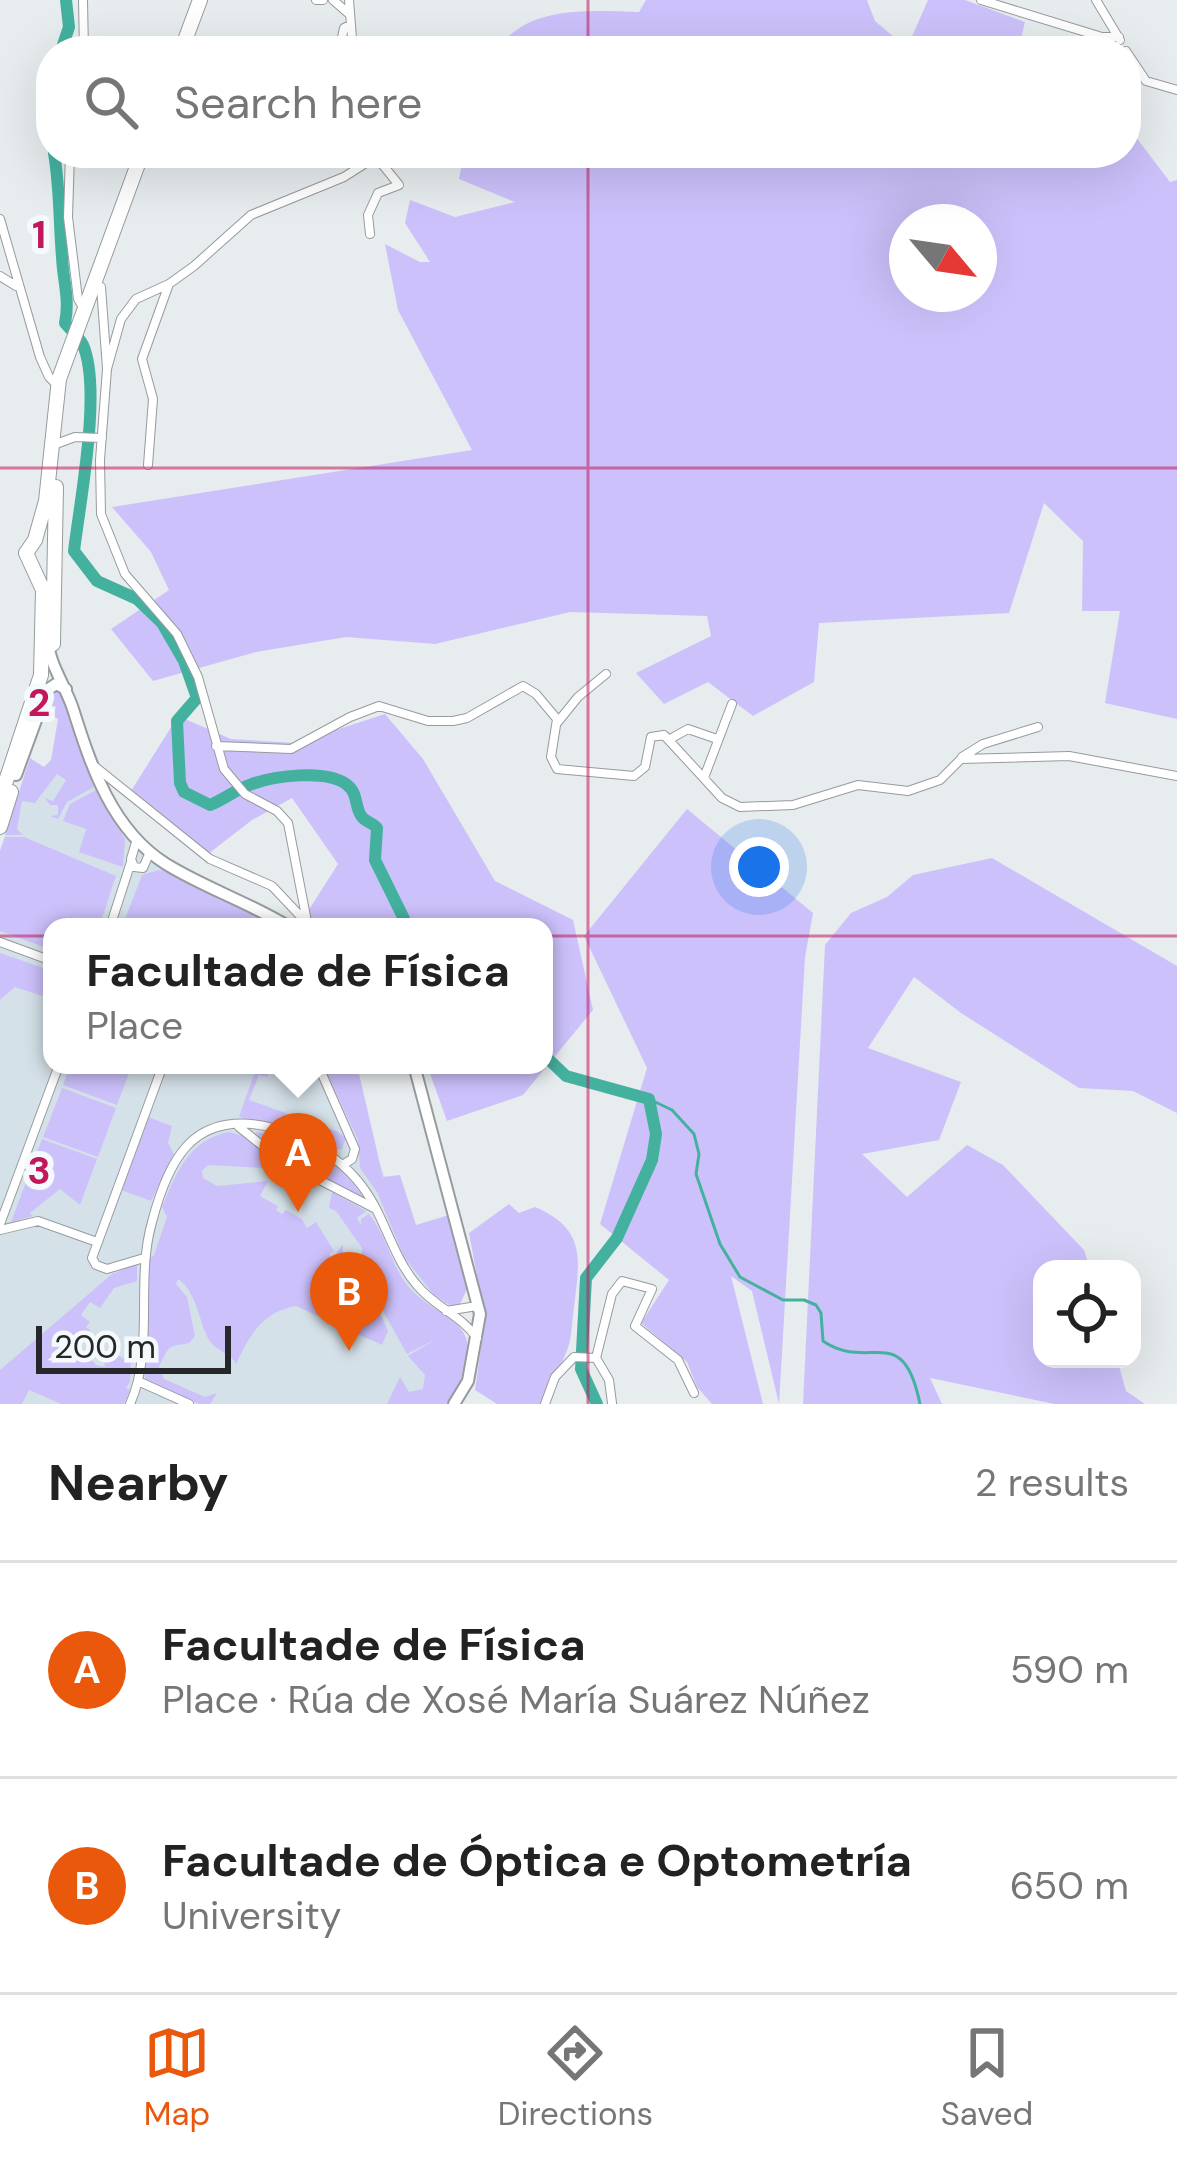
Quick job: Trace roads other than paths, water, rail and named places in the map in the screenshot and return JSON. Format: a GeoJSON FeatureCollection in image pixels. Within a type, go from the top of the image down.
{"type":"FeatureCollection","features":[{"type":"Feature","properties":{"kind":"main road"},"geometry":{"type":"LineString","coordinates":[[187,36],[200,0]]}},
{"type":"Feature","properties":{"kind":"main road"},"geometry":{"type":"LineString","coordinates":[[0,827],[43,679],[43,590],[26,553],[35,540],[46,501],[56,388],[136,168]]}},
{"type":"Feature","properties":{"kind":"main road"},"geometry":{"type":"LineString","coordinates":[[1,794],[51,658],[56,388]]}},
{"type":"Feature","properties":{"kind":"main road"},"geometry":{"type":"LineString","coordinates":[[35,540],[47,541],[54,554]]}},
{"type":"Feature","properties":{"kind":"main road"},"geometry":{"type":"LineString","coordinates":[[30,566],[43,569],[54,554]]}},
{"type":"Feature","properties":{"kind":"street"},"geometry":{"type":"LineString","coordinates":[[83,0],[84,36]]}},
{"type":"Feature","properties":{"kind":"street"},"geometry":{"type":"LineString","coordinates":[[333,0],[350,19]]}},
{"type":"Feature","properties":{"kind":"street"},"geometry":{"type":"LineString","coordinates":[[349,0],[352,36]]}},
{"type":"Feature","properties":{"kind":"street"},"geometry":{"type":"LineString","coordinates":[[982,0],[1099,36]]}},
{"type":"Feature","properties":{"kind":"street"},"geometry":{"type":"LineString","coordinates":[[1096,0],[1118,36]]}},
{"type":"Feature","properties":{"kind":"street"},"geometry":{"type":"LineString","coordinates":[[342,36],[350,19]]}},
{"type":"Feature","properties":{"kind":"street"},"geometry":{"type":"LineString","coordinates":[[1141,74],[1146,81],[1177,90]]}},
{"type":"Feature","properties":{"kind":"street"},"geometry":{"type":"LineString","coordinates":[[70,168],[68,217],[81,317],[102,325]]}},
{"type":"Feature","properties":{"kind":"street"},"geometry":{"type":"LineString","coordinates":[[306,918],[288,823],[242,791],[224,769],[198,676],[177,634],[125,574],[101,514],[100,438],[107,369],[117,329],[136,299],[169,284],[215,250],[251,215],[344,177],[355,168]]}},
{"type":"Feature","properties":{"kind":"street"},"geometry":{"type":"LineString","coordinates":[[370,234],[368,215],[378,194],[399,185],[385,168]]}},
{"type":"Feature","properties":{"kind":"street"},"geometry":{"type":"LineString","coordinates":[[0,220],[18,275],[16,286],[47,375],[56,388]]}},
{"type":"Feature","properties":{"kind":"street"},"geometry":{"type":"LineString","coordinates":[[0,276],[16,286]]}},
{"type":"Feature","properties":{"kind":"street"},"geometry":{"type":"LineString","coordinates":[[148,465],[153,398],[142,359],[169,284]]}},
{"type":"Feature","properties":{"kind":"street"},"geometry":{"type":"LineString","coordinates":[[101,287],[107,369]]}},
{"type":"Feature","properties":{"kind":"street"},"geometry":{"type":"LineString","coordinates":[[56,444],[75,437],[100,438]]}},
{"type":"Feature","properties":{"kind":"street"},"geometry":{"type":"LineString","coordinates":[[43,590],[51,658],[66,689]]}},
{"type":"Feature","properties":{"kind":"street"},"geometry":{"type":"LineString","coordinates":[[54,625],[66,689],[90,764],[136,839],[163,862],[272,918]]}},
{"type":"Feature","properties":{"kind":"street"},"geometry":{"type":"LineString","coordinates":[[606,674],[557,723],[550,757],[553,766],[563,771],[634,776],[645,767],[651,737],[658,734],[670,739],[734,806],[807,802],[858,785],[908,791],[940,781],[983,744],[1038,727]]}},
{"type":"Feature","properties":{"kind":"street"},"geometry":{"type":"LineString","coordinates":[[16,775],[47,690],[53,684],[66,689]]}},
{"type":"Feature","properties":{"kind":"street"},"geometry":{"type":"LineString","coordinates":[[216,746],[291,749],[379,706],[428,721],[453,721],[523,686],[545,703],[557,723]]}},
{"type":"Feature","properties":{"kind":"street"},"geometry":{"type":"LineString","coordinates":[[705,777],[732,704]]}},
{"type":"Feature","properties":{"kind":"street"},"geometry":{"type":"LineString","coordinates":[[670,739],[688,729],[717,739]]}},
{"type":"Feature","properties":{"kind":"street"},"geometry":{"type":"LineString","coordinates":[[961,759],[1069,756],[1177,776]]}},
{"type":"Feature","properties":{"kind":"street"},"geometry":{"type":"LineString","coordinates":[[90,764],[210,859],[272,886],[301,918]]}},
{"type":"Feature","properties":{"kind":"street"},"geometry":{"type":"LineString","coordinates":[[136,839],[138,866]]}},
{"type":"Feature","properties":{"kind":"street"},"geometry":{"type":"LineString","coordinates":[[113,918],[127,881],[150,852]]}},
{"type":"Feature","properties":{"kind":"street"},"geometry":{"type":"LineString","coordinates":[[138,866],[163,862]]}},
{"type":"Feature","properties":{"kind":"street"},"geometry":{"type":"LineString","coordinates":[[0,942],[43,958]]}},
{"type":"Feature","properties":{"kind":"street"},"geometry":{"type":"LineString","coordinates":[[56,1074],[0,1227],[38,1221],[98,1242]]}},
{"type":"Feature","properties":{"kind":"street"},"geometry":{"type":"LineString","coordinates":[[143,1258],[100,1268],[92,1258],[160,1074]]}},
{"type":"Feature","properties":{"kind":"street"},"geometry":{"type":"LineString","coordinates":[[322,1074],[354,1144],[358,1180]]}},
{"type":"Feature","properties":{"kind":"street"},"geometry":{"type":"LineString","coordinates":[[416,1074],[477,1339],[468,1381],[454,1404]]}},
{"type":"Feature","properties":{"kind":"street"},"geometry":{"type":"LineString","coordinates":[[130,1404],[140,1382],[143,1258],[153,1216],[184,1150],[209,1131],[238,1125],[272,1129],[297,1137],[343,1165],[376,1209],[414,1282],[446,1311],[472,1318]]}},
{"type":"Feature","properties":{"kind":"street"},"geometry":{"type":"LineString","coordinates":[[238,1125],[279,1160],[376,1209]]}},
{"type":"Feature","properties":{"kind":"street"},"geometry":{"type":"LineString","coordinates":[[343,1165],[354,1144]]}},
{"type":"Feature","properties":{"kind":"street"},"geometry":{"type":"LineString","coordinates":[[594,1358],[608,1305],[622,1281],[652,1289],[635,1326],[678,1360],[694,1393]]}},
{"type":"Feature","properties":{"kind":"street"},"geometry":{"type":"LineString","coordinates":[[446,1311],[462,1309],[472,1318]]}},
{"type":"Feature","properties":{"kind":"street"},"geometry":{"type":"LineString","coordinates":[[462,1309],[472,1318]]}},
{"type":"Feature","properties":{"kind":"street"},"geometry":{"type":"LineString","coordinates":[[545,1404],[560,1369],[577,1356],[594,1358],[609,1380],[612,1403]]}},
{"type":"Feature","properties":{"kind":"street"},"geometry":{"type":"LineString","coordinates":[[140,1382],[189,1404]]}},
{"type":"Feature","properties":{"kind":"waterway"},"geometry":{"type":"LineString","coordinates":[[66,0],[66,36]]}},
{"type":"Feature","properties":{"kind":"waterway"},"geometry":{"type":"LineString","coordinates":[[56,168],[65,323],[83,345],[90,389],[88,446],[74,551],[97,581],[137,599],[162,623],[184,661],[197,698],[177,721],[184,792],[210,805],[273,779],[313,775],[346,784],[362,817],[377,828],[375,860],[404,918]]}},
{"type":"Feature","properties":{"kind":"waterway"},"geometry":{"type":"LineString","coordinates":[[553,1064],[566,1076],[649,1099],[656,1134],[652,1160],[617,1238],[586,1278],[581,1369],[597,1404]]}},
{"type":"Feature","properties":{"kind":"waterway"},"geometry":{"type":"LineString","coordinates":[[649,1099],[672,1110],[694,1134],[699,1154],[696,1174],[720,1244],[740,1277],[783,1300],[816,1305],[823,1341],[855,1352],[894,1355],[913,1378],[920,1404]]}},
{"type":"Feature","properties":{"kind":"place","name":"Facultade de Física"},"geometry":{"type":"Point","coordinates":[298,1212]}},
{"type":"Feature","properties":{"kind":"place","name":"Facultade de Óptica e Optometría"},"geometry":{"type":"Point","coordinates":[349,1351]}}]}
